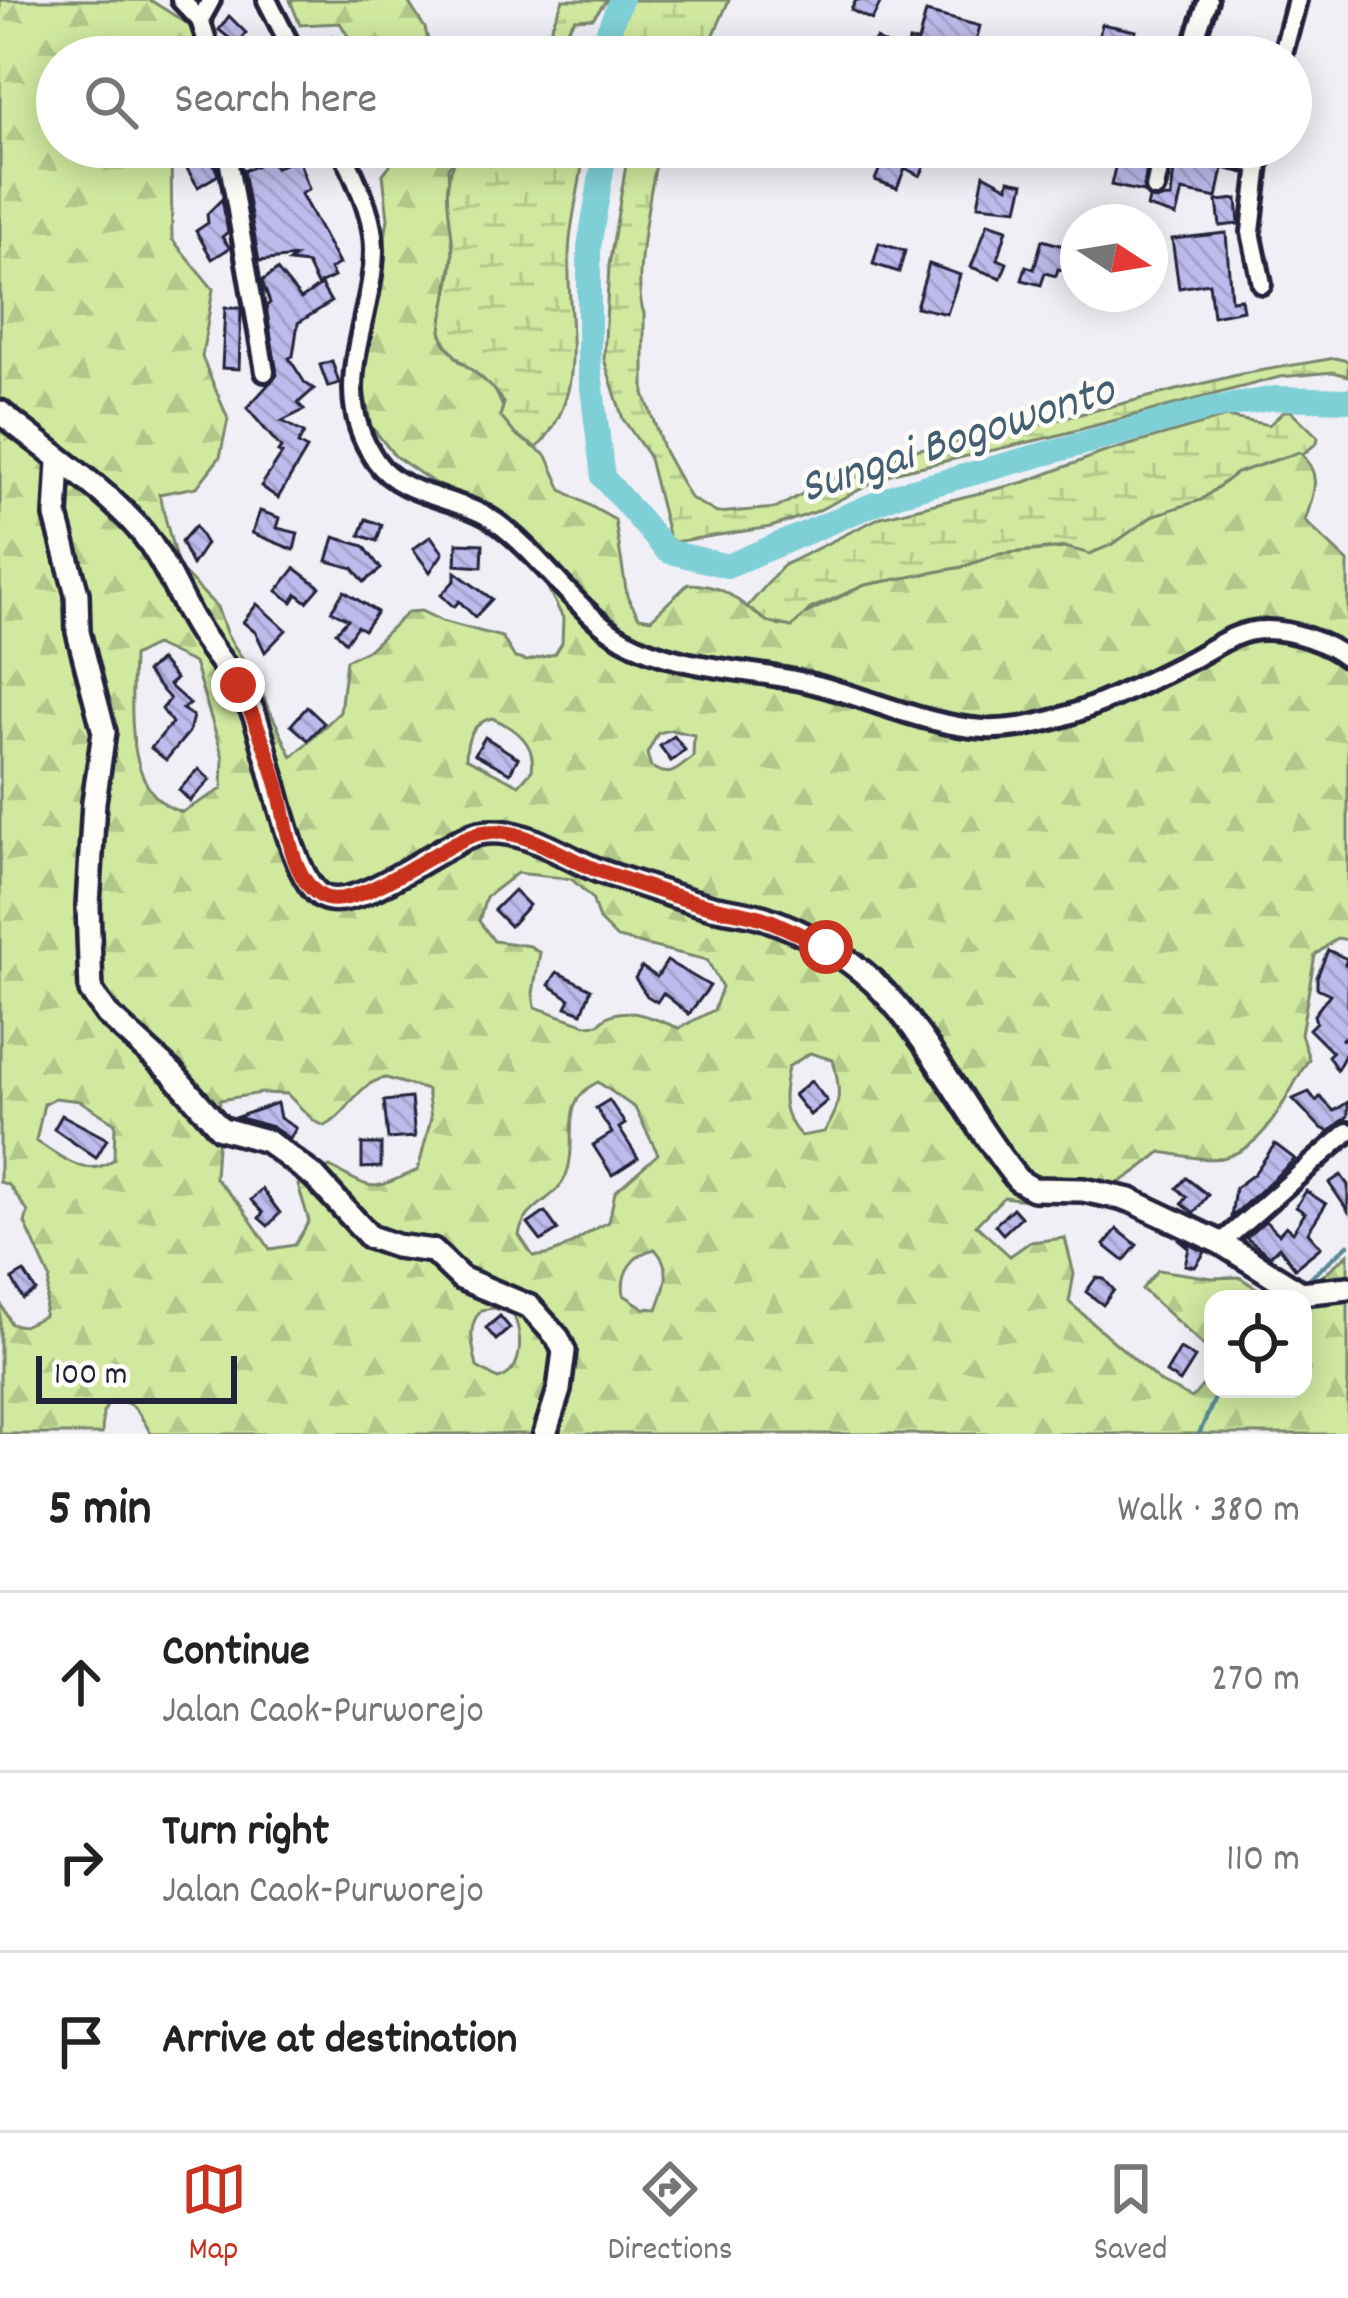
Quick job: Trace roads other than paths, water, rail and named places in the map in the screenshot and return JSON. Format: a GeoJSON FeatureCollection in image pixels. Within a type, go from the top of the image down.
{"type":"FeatureCollection","features":[{"type":"Feature","properties":{"kind":"street"},"geometry":{"type":"LineString","coordinates":[[181,0],[200,20],[205,36]]}},
{"type":"Feature","properties":{"kind":"street"},"geometry":{"type":"LineString","coordinates":[[200,20],[211,0]]}},
{"type":"Feature","properties":{"kind":"street"},"geometry":{"type":"LineString","coordinates":[[267,0],[285,36]]}},
{"type":"Feature","properties":{"kind":"street"},"geometry":{"type":"LineString","coordinates":[[1196,36],[1208,0]]}},
{"type":"Feature","properties":{"kind":"street"},"geometry":{"type":"LineString","coordinates":[[1288,36],[1297,0]]}},
{"type":"Feature","properties":{"kind":"street"},"geometry":{"type":"LineString","coordinates":[[230,168],[265,372]]}},
{"type":"Feature","properties":{"kind":"street"},"geometry":{"type":"LineString","coordinates":[[350,168],[373,232],[371,276],[351,374],[359,422],[377,463],[400,480],[495,521],[620,638],[711,667],[812,683],[954,725],[983,729],[1015,728],[1070,712],[1122,692],[1234,636],[1263,629],[1320,642],[1348,659]]}},
{"type":"Feature","properties":{"kind":"street"},"geometry":{"type":"LineString","coordinates":[[1155,188],[1159,168]]}},
{"type":"Feature","properties":{"kind":"street"},"geometry":{"type":"LineString","coordinates":[[1258,168],[1251,232],[1262,284]]}},
{"type":"Feature","properties":{"kind":"street"},"geometry":{"type":"LineString","coordinates":[[0,412],[122,512],[150,542],[199,631],[254,714],[292,850],[312,887],[338,900],[350,897],[470,837],[499,832],[542,843],[595,870],[711,907],[764,918],[826,947],[876,984],[1018,1180],[1033,1189],[1082,1190],[1130,1199],[1222,1243],[1301,1293],[1348,1288]]}},
{"type":"Feature","properties":{"kind":"street"},"geometry":{"type":"LineString","coordinates":[[59,461],[56,516],[77,594],[78,632],[104,732],[88,906],[91,991],[107,1014],[172,1074],[220,1128],[267,1141],[315,1177],[370,1238],[433,1251],[461,1278],[530,1307],[564,1351],[560,1390],[545,1434]]}},
{"type":"Feature","properties":{"kind":"street"},"geometry":{"type":"LineString","coordinates":[[1222,1243],[1348,1132]]}},
{"type":"Feature","properties":{"kind":"waterway","name":"Sungai Bogowonto"},"geometry":{"type":"LineString","coordinates":[[606,36],[621,0]]}},
{"type":"Feature","properties":{"kind":"waterway","name":"Sungai Bogowonto"},"geometry":{"type":"LineString","coordinates":[[602,168],[589,247],[589,364],[603,477],[667,551],[727,566],[898,494],[1208,409],[1275,398],[1348,400]]}},
{"type":"Feature","properties":{"kind":"waterway"},"geometry":{"type":"LineString","coordinates":[[1303,1284],[1348,1245]]}},
{"type":"Feature","properties":{"kind":"waterway"},"geometry":{"type":"LineString","coordinates":[[1199,1434],[1215,1398]]}}]}
